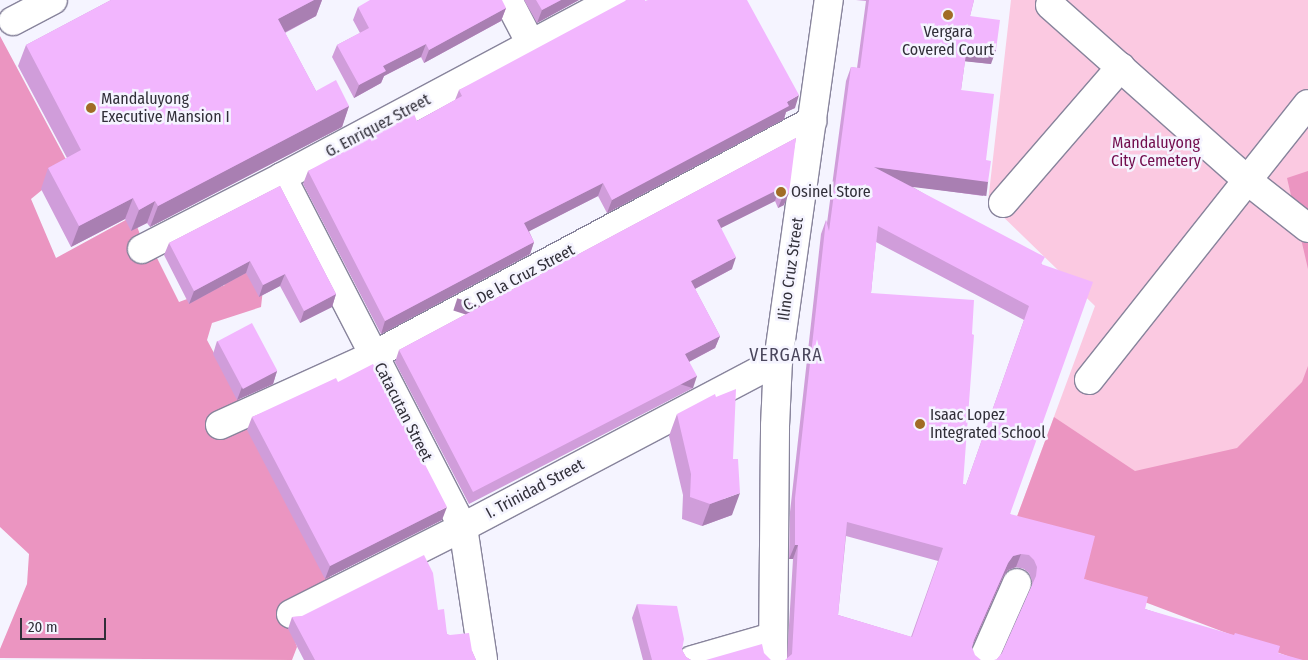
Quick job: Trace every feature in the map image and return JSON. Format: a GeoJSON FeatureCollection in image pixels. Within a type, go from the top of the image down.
{"type":"FeatureCollection","features":[{"type":"Feature","properties":{"kind":"street"},"geometry":{"type":"LineString","coordinates":[[13,21],[53,0]]}},
{"type":"Feature","properties":{"kind":"street"},"geometry":{"type":"LineString","coordinates":[[508,0],[531,44]]}},
{"type":"Feature","properties":{"kind":"street","name":"G. Enriquez Street"},"geometry":{"type":"LineString","coordinates":[[142,249],[282,177],[613,0]]}},
{"type":"Feature","properties":{"kind":"street","name":"Ilino Cruz Street"},"geometry":{"type":"LineString","coordinates":[[773,649],[775,426],[778,361],[830,0]]}},
{"type":"Feature","properties":{"kind":"street"},"geometry":{"type":"LineString","coordinates":[[1050,4],[1248,182],[1308,228]]}},
{"type":"Feature","properties":{"kind":"street"},"geometry":{"type":"LineString","coordinates":[[1003,203],[1121,67]]}},
{"type":"Feature","properties":{"kind":"street"},"geometry":{"type":"LineString","coordinates":[[1089,380],[1308,104]]}},
{"type":"Feature","properties":{"kind":"street","name":"C. De la Cruz Street"},"geometry":{"type":"LineString","coordinates":[[220,425],[374,355],[813,121]]}},
{"type":"Feature","properties":{"kind":"street","name":"Catacutan Street"},"geometry":{"type":"LineString","coordinates":[[282,177],[463,528],[483,660]]}},
{"type":"Feature","properties":{"kind":"street","name":"I. Trinidad Street"},"geometry":{"type":"LineString","coordinates":[[291,614],[463,528],[778,361]]}},
{"type":"Feature","properties":{"kind":"street"},"geometry":{"type":"LineString","coordinates":[[983,660],[1016,583]]}},
{"type":"Feature","properties":{"kind":"street"},"geometry":{"type":"LineString","coordinates":[[692,660],[773,649]]}},
{"type":"Feature","properties":{"kind":"green space","name":"Mandaluyong City Cemetery"},"geometry":{"type":"Polygon","coordinates":[[[1011,0],[1308,0],[1308,660],[1005,549],[1095,306],[988,202],[1011,0]]]}},
{"type":"Feature","properties":{"kind":"shaded area"},"geometry":{"type":"Polygon","coordinates":[[[0,36],[70,167],[31,199],[56,258],[133,216],[141,237],[157,258],[179,302],[225,285],[213,257],[264,280],[261,307],[212,323],[207,340],[314,539],[333,583],[283,607],[297,647],[292,660],[0,658],[0,649],[27,584],[29,554],[0,527],[0,36]]]}},
{"type":"Feature","properties":{"kind":"shaded area"},"geometry":{"type":"Polygon","coordinates":[[[1308,171],[1308,269],[1287,178],[1308,171]]]}},
{"type":"Feature","properties":{"kind":"shaded area"},"geometry":{"type":"Polygon","coordinates":[[[1308,366],[1308,660],[1298,660],[1005,549],[1054,417],[1135,471],[1237,448],[1302,382],[1308,366]]]}},
{"type":"Feature","properties":{"kind":"building"},"geometry":{"type":"Polygon","coordinates":[[[111,0],[314,0],[278,19],[316,91],[336,80],[349,106],[158,206],[155,201],[139,210],[133,198],[79,226],[48,168],[81,150],[26,45],[111,0]]]}},
{"type":"Feature","properties":{"kind":"building"},"geometry":{"type":"Polygon","coordinates":[[[370,0],[502,0],[506,8],[429,50],[426,44],[383,66],[386,71],[359,85],[337,45],[369,28],[358,7],[370,0]]]}},
{"type":"Feature","properties":{"kind":"building"},"geometry":{"type":"Polygon","coordinates":[[[536,0],[561,0],[542,10],[536,0]]]}},
{"type":"Feature","properties":{"kind":"building"},"geometry":{"type":"Polygon","coordinates":[[[626,0],[747,0],[799,95],[787,102],[789,106],[612,200],[603,183],[524,223],[534,242],[385,321],[308,171],[414,114],[417,121],[462,96],[459,90],[626,0]]]}},
{"type":"Feature","properties":{"kind":"building","name":"Isaac Lopez Integrated School"},"geometry":{"type":"Polygon","coordinates":[[[869,0],[974,0],[970,16],[1000,20],[996,50],[967,47],[961,90],[994,94],[986,160],[991,161],[988,182],[874,167],[1045,257],[1041,264],[1093,282],[1010,514],[1095,536],[1084,579],[1148,597],[1145,609],[1234,635],[1235,633],[1280,646],[1278,653],[1303,660],[994,660],[1002,653],[1036,576],[1037,567],[1034,560],[1029,555],[1021,554],[1013,556],[1008,563],[974,640],[972,647],[975,655],[981,660],[785,660],[792,654],[798,545],[795,545],[795,498],[826,220],[829,231],[851,67],[860,68],[869,0]],[[878,226],[871,293],[974,300],[972,334],[974,335],[963,484],[966,485],[1029,306],[878,226]],[[847,522],[838,615],[912,637],[943,548],[847,522]]]}},
{"type":"Feature","properties":{"kind":"building"},"geometry":{"type":"Polygon","coordinates":[[[796,138],[789,193],[783,196],[779,189],[717,220],[736,257],[691,281],[720,336],[685,354],[697,376],[473,492],[399,350],[796,138]]]}},
{"type":"Feature","properties":{"kind":"building"},"geometry":{"type":"Polygon","coordinates":[[[280,186],[336,294],[304,311],[285,274],[263,285],[250,261],[194,291],[169,243],[280,186]]]}},
{"type":"Feature","properties":{"kind":"building"},"geometry":{"type":"Polygon","coordinates":[[[252,323],[277,371],[243,389],[218,341],[252,323]]]}},
{"type":"Feature","properties":{"kind":"building"},"geometry":{"type":"Polygon","coordinates":[[[373,364],[447,507],[330,566],[252,417],[336,378],[338,382],[373,364]]]}},
{"type":"Feature","properties":{"kind":"building"},"geometry":{"type":"Polygon","coordinates":[[[736,389],[733,459],[738,459],[740,493],[710,504],[690,497],[691,474],[677,414],[715,394],[716,397],[736,389]]]}},
{"type":"Feature","properties":{"kind":"building"},"geometry":{"type":"Polygon","coordinates":[[[424,555],[433,573],[438,610],[444,609],[447,634],[469,633],[472,651],[476,660],[315,660],[292,617],[302,616],[424,555]]]}},
{"type":"Feature","properties":{"kind":"building"},"geometry":{"type":"Polygon","coordinates":[[[637,604],[677,606],[684,639],[682,650],[686,657],[691,660],[652,660],[637,604]]]}},
{"type":"Feature","properties":{"kind":"building"},"geometry":{"type":"Polygon","coordinates":[[[762,644],[764,653],[771,660],[706,660],[762,644]]]}},
{"type":"Feature","properties":{"kind":"place","name":"Vergara Covered Court"},"geometry":{"type":"Point","coordinates":[948,15]}},
{"type":"Feature","properties":{"kind":"place","name":"Mandaluyong Executive Mansion I"},"geometry":{"type":"Point","coordinates":[91,108]}},
{"type":"Feature","properties":{"kind":"place","name":"Osinel Store"},"geometry":{"type":"Point","coordinates":[781,192]}},
{"type":"Feature","properties":{"kind":"place","name":"Isaac Lopez Integrated School"},"geometry":{"type":"Point","coordinates":[920,424]}},
{"type":"Feature","properties":{"kind":"district","name":"VERGARA"},"geometry":{"type":"Point","coordinates":[786,355]}}]}
